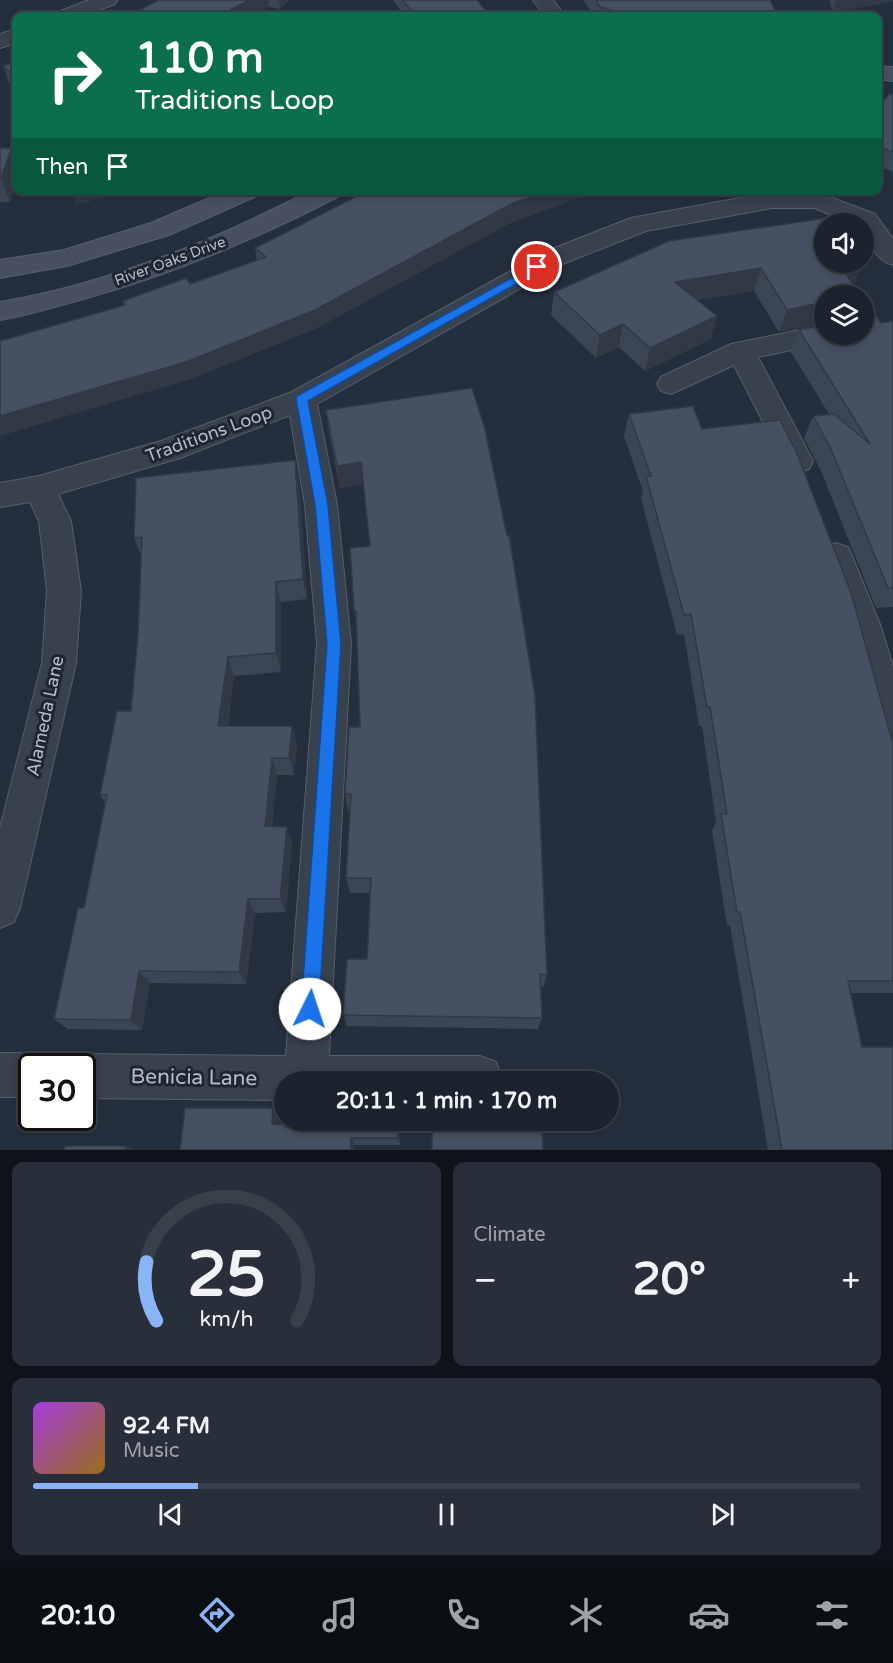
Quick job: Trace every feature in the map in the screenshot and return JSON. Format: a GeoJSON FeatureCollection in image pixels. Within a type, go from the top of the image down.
{"type":"FeatureCollection","features":[{"type":"Feature","properties":{"kind":"street"},"geometry":{"type":"LineString","coordinates":[[76,12],[108,0]]}},
{"type":"Feature","properties":{"kind":"street","name":"River Oaks Drive"},"geometry":{"type":"LineString","coordinates":[[0,269],[67,258],[160,230],[239,195]]}},
{"type":"Feature","properties":{"kind":"street","name":"River Oaks Drive"},"geometry":{"type":"LineString","coordinates":[[0,311],[86,290],[172,264],[237,237],[322,195]]}},
{"type":"Feature","properties":{"kind":"street","name":"Traditions Loop"},"geometry":{"type":"LineString","coordinates":[[0,495],[39,488],[169,450],[302,399],[556,256],[640,224],[772,200],[819,201],[866,220],[893,257]]}},
{"type":"Feature","properties":{"kind":"street"},"geometry":{"type":"LineString","coordinates":[[671,384],[741,351],[814,336]]}},
{"type":"Feature","properties":{"kind":"street"},"geometry":{"type":"LineString","coordinates":[[741,351],[808,483]]}},
{"type":"Feature","properties":{"kind":"street"},"geometry":{"type":"LineString","coordinates":[[302,399],[321,505],[334,644],[306,1071]]}},
{"type":"Feature","properties":{"kind":"street","name":"Alameda Lane"},"geometry":{"type":"LineString","coordinates":[[0,908],[59,663],[64,591],[55,521],[39,488]]}},
{"type":"Feature","properties":{"kind":"street"},"geometry":{"type":"LineString","coordinates":[[825,527],[864,627],[893,728]]}},
{"type":"Feature","properties":{"kind":"street"},"geometry":{"type":"LineString","coordinates":[[0,1075],[18,1075]]}},
{"type":"Feature","properties":{"kind":"street","name":"Benicia Lane"},"geometry":{"type":"LineString","coordinates":[[96,1076],[274,1078]]}},
{"type":"Feature","properties":{"kind":"building"},"geometry":{"type":"Polygon","coordinates":[[[159,0],[250,0],[226,12],[135,12],[159,0]]]}},
{"type":"Feature","properties":{"kind":"building"},"geometry":{"type":"Polygon","coordinates":[[[403,0],[477,0],[487,12],[421,12],[410,10],[403,0]]]}},
{"type":"Feature","properties":{"kind":"building"},"geometry":{"type":"Polygon","coordinates":[[[596,0],[770,0],[776,12],[617,12],[600,7],[596,0]]]}},
{"type":"Feature","properties":{"kind":"building"},"geometry":{"type":"Polygon","coordinates":[[[12,63],[12,74],[3,66],[12,63]]]}},
{"type":"Feature","properties":{"kind":"building"},"geometry":{"type":"Polygon","coordinates":[[[889,94],[893,95],[893,152],[882,148],[882,103],[889,94]]]}},
{"type":"Feature","properties":{"kind":"building"},"geometry":{"type":"Polygon","coordinates":[[[0,148],[12,148],[1,178],[0,178],[0,148]]]}},
{"type":"Feature","properties":{"kind":"building"},"geometry":{"type":"Polygon","coordinates":[[[359,195],[536,195],[511,204],[315,310],[186,362],[0,416],[0,341],[125,305],[123,301],[186,278],[190,284],[266,257],[255,248],[359,195]]]}},
{"type":"Feature","properties":{"kind":"building"},"geometry":{"type":"Polygon","coordinates":[[[814,220],[814,273],[845,273],[853,285],[814,285],[814,304],[787,310],[761,268],[675,282],[717,316],[650,348],[623,324],[600,335],[554,292],[669,241],[814,220]]]}},
{"type":"Feature","properties":{"kind":"building"},"geometry":{"type":"Polygon","coordinates":[[[874,315],[881,323],[893,321],[893,588],[888,588],[831,449],[813,416],[834,414],[870,444],[799,330],[814,327],[814,345],[874,345],[874,315]]]}},
{"type":"Feature","properties":{"kind":"building"},"geometry":{"type":"Polygon","coordinates":[[[472,388],[485,429],[507,536],[509,535],[535,696],[547,975],[540,974],[542,1018],[343,1015],[347,959],[367,959],[371,878],[346,878],[351,794],[345,794],[349,727],[360,727],[356,611],[354,611],[350,548],[370,546],[361,462],[337,466],[326,410],[472,388]]]}},
{"type":"Feature","properties":{"kind":"building"},"geometry":{"type":"Polygon","coordinates":[[[693,406],[702,429],[780,420],[796,451],[851,593],[893,744],[893,981],[848,981],[862,1047],[893,1047],[893,1150],[782,1150],[740,912],[737,912],[721,814],[727,814],[710,707],[707,707],[691,614],[684,615],[646,476],[651,476],[629,414],[693,406]]]}},
{"type":"Feature","properties":{"kind":"building"},"geometry":{"type":"Polygon","coordinates":[[[295,460],[303,579],[276,582],[276,653],[228,657],[218,726],[292,726],[289,758],[272,758],[265,826],[287,827],[280,899],[248,899],[239,972],[139,971],[131,1020],[54,1019],[78,908],[84,908],[107,795],[100,795],[117,711],[131,711],[138,634],[142,537],[134,538],[136,478],[295,460]]]}},
{"type":"Feature","properties":{"kind":"building"},"geometry":{"type":"Polygon","coordinates":[[[185,1108],[273,1108],[274,1131],[398,1131],[398,1138],[351,1138],[351,1150],[180,1150],[185,1108]]]}},
{"type":"Feature","properties":{"kind":"building"},"geometry":{"type":"Polygon","coordinates":[[[432,1131],[542,1131],[543,1150],[432,1150],[432,1131]]]}},
{"type":"Feature","properties":{"kind":"building"},"geometry":{"type":"Polygon","coordinates":[[[65,1146],[126,1146],[125,1150],[64,1150],[65,1146]]]}},
{"type":"Feature","properties":{"kind":"route"},"geometry":{"type":"LineString","coordinates":[[310,1009],[334,644],[321,505],[302,399],[537,267]]}}]}
